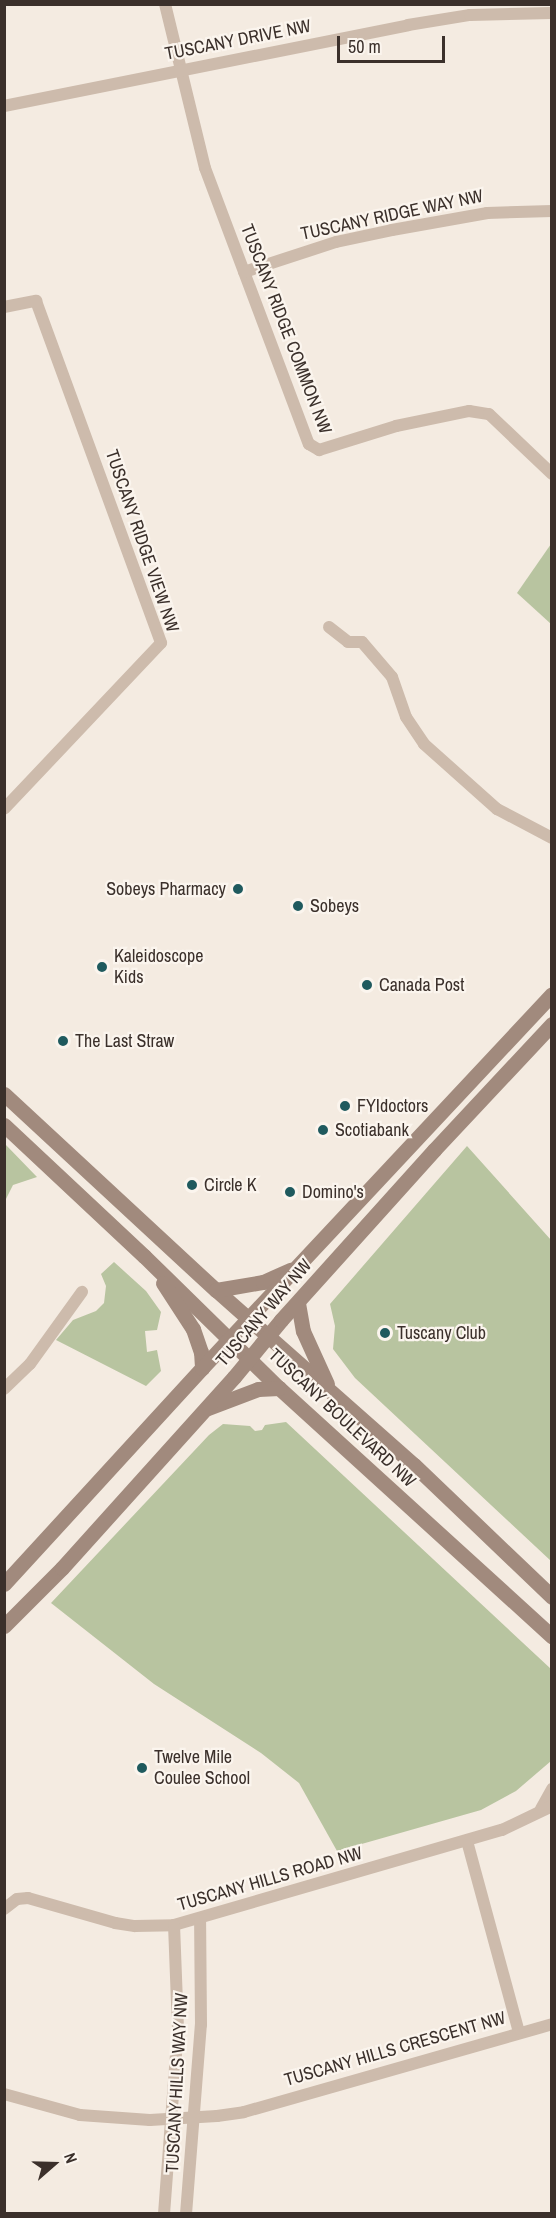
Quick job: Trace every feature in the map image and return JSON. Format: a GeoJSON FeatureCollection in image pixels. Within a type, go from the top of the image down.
{"type":"FeatureCollection","features":[{"type":"Feature","properties":{"kind":"street","name":"TUSCANY RIDGE COMMON NW"},"geometry":{"type":"LineString","coordinates":[[165,4],[183,69],[205,168],[309,444],[319,450],[396,426],[469,411],[489,414],[552,474]]}},
{"type":"Feature","properties":{"kind":"street","name":"TUSCANY DRIVE NW"},"geometry":{"type":"LineString","coordinates":[[4,106],[183,69],[470,15],[552,13]]}},
{"type":"Feature","properties":{"kind":"street","name":"TUSCANY RIDGE WAY NW"},"geometry":{"type":"LineString","coordinates":[[244,272],[316,248],[392,230],[487,213],[552,211]]}},
{"type":"Feature","properties":{"kind":"street","name":"TUSCANY RIDGE VIEW NW"},"geometry":{"type":"LineString","coordinates":[[4,307],[36,301],[161,643],[4,809]]}},
{"type":"Feature","properties":{"kind":"street"},"geometry":{"type":"LineString","coordinates":[[328,627],[348,642],[362,642],[392,677],[406,717],[424,744],[497,808],[552,838]]}},
{"type":"Feature","properties":{"kind":"street","name":"TUSCANY WAY NW"},"geometry":{"type":"LineString","coordinates":[[4,1584],[202,1368],[552,994]]}},
{"type":"Feature","properties":{"kind":"street","name":"TUSCANY WAY NW"},"geometry":{"type":"LineString","coordinates":[[4,1626],[62,1568],[426,1158],[552,1024]]}},
{"type":"Feature","properties":{"kind":"street","name":"TUSCANY BOULEVARD NW"},"geometry":{"type":"LineString","coordinates":[[4,1094],[216,1290],[414,1465],[552,1597]]}},
{"type":"Feature","properties":{"kind":"street","name":"TUSCANY BOULEVARD NW"},"geometry":{"type":"LineString","coordinates":[[4,1125],[144,1256],[279,1388],[552,1636]]}},
{"type":"Feature","properties":{"kind":"street"},"geometry":{"type":"LineString","coordinates":[[144,1256],[193,1329],[201,1352],[202,1368]]}},
{"type":"Feature","properties":{"kind":"street"},"geometry":{"type":"LineString","coordinates":[[216,1290],[263,1282],[296,1268]]}},
{"type":"Feature","properties":{"kind":"street"},"geometry":{"type":"LineString","coordinates":[[4,1389],[30,1364],[82,1292]]}},
{"type":"Feature","properties":{"kind":"street"},"geometry":{"type":"LineString","coordinates":[[298,1303],[303,1331],[332,1392]]}},
{"type":"Feature","properties":{"kind":"street"},"geometry":{"type":"LineString","coordinates":[[203,1410],[258,1389],[279,1388]]}},
{"type":"Feature","properties":{"kind":"street","name":"TUSCANY HILLS ROAD NW"},"geometry":{"type":"LineString","coordinates":[[4,1909],[17,1899],[28,1898],[115,1923],[144,1926],[174,1925],[502,1830],[546,1807],[552,1789]]}},
{"type":"Feature","properties":{"kind":"street","name":"TUSCANY HILLS CRESCENT NW"},"geometry":{"type":"LineString","coordinates":[[195,2118],[244,2112],[519,2033],[467,1841]]}},
{"type":"Feature","properties":{"kind":"street","name":"TUSCANY HILLS WAY NW"},"geometry":{"type":"LineString","coordinates":[[186,2214],[201,2025],[200,1919]]}},
{"type":"Feature","properties":{"kind":"street","name":"TUSCANY HILLS WAY NW"},"geometry":{"type":"LineString","coordinates":[[164,2214],[178,2029],[174,1925]]}},
{"type":"Feature","properties":{"kind":"street"},"geometry":{"type":"LineString","coordinates":[[519,2033],[552,2024]]}},
{"type":"Feature","properties":{"kind":"street"},"geometry":{"type":"LineString","coordinates":[[4,2094],[80,2115],[195,2118]]}},
{"type":"Feature","properties":{"kind":"green space"},"geometry":{"type":"Polygon","coordinates":[[[551,544],[551,624],[517,593],[551,544]]]}},
{"type":"Feature","properties":{"kind":"green space"},"geometry":{"type":"Polygon","coordinates":[[[5,1144],[37,1177],[13,1185],[5,1201],[5,1144]]]}},
{"type":"Feature","properties":{"kind":"green space"},"geometry":{"type":"Polygon","coordinates":[[[467,1146],[551,1240],[551,1561],[355,1378],[333,1349],[335,1326],[330,1304],[467,1146]]]}},
{"type":"Feature","properties":{"kind":"green space"},"geometry":{"type":"Polygon","coordinates":[[[114,1262],[146,1291],[161,1312],[157,1330],[145,1331],[147,1352],[157,1350],[161,1371],[146,1386],[56,1340],[73,1320],[96,1311],[104,1303],[106,1286],[101,1274],[114,1262]]]}},
{"type":"Feature","properties":{"kind":"green space"},"geometry":{"type":"Polygon","coordinates":[[[286,1422],[551,1669],[551,1761],[516,1791],[481,1810],[337,1851],[299,1783],[261,1753],[154,1684],[51,1603],[209,1435],[223,1424],[250,1426],[255,1431],[262,1430],[265,1425],[286,1422]]]}},
{"type":"Feature","properties":{"kind":"place","name":"Sobeys Pharmacy"},"geometry":{"type":"Point","coordinates":[238,889]}},
{"type":"Feature","properties":{"kind":"place","name":"Sobeys"},"geometry":{"type":"Point","coordinates":[298,906]}},
{"type":"Feature","properties":{"kind":"place","name":"Kaleidoscope Kids"},"geometry":{"type":"Point","coordinates":[102,967]}},
{"type":"Feature","properties":{"kind":"place","name":"Canada Post"},"geometry":{"type":"Point","coordinates":[367,985]}},
{"type":"Feature","properties":{"kind":"place","name":"The Last Straw"},"geometry":{"type":"Point","coordinates":[63,1041]}},
{"type":"Feature","properties":{"kind":"place","name":"FYIdoctors"},"geometry":{"type":"Point","coordinates":[345,1106]}},
{"type":"Feature","properties":{"kind":"place","name":"Scotiabank"},"geometry":{"type":"Point","coordinates":[323,1130]}},
{"type":"Feature","properties":{"kind":"place","name":"Circle K"},"geometry":{"type":"Point","coordinates":[192,1185]}},
{"type":"Feature","properties":{"kind":"place","name":"Domino's"},"geometry":{"type":"Point","coordinates":[290,1192]}},
{"type":"Feature","properties":{"kind":"place","name":"Tuscany Club"},"geometry":{"type":"Point","coordinates":[385,1333]}},
{"type":"Feature","properties":{"kind":"place","name":"Twelve Mile Coulee School"},"geometry":{"type":"Point","coordinates":[142,1768]}}]}
